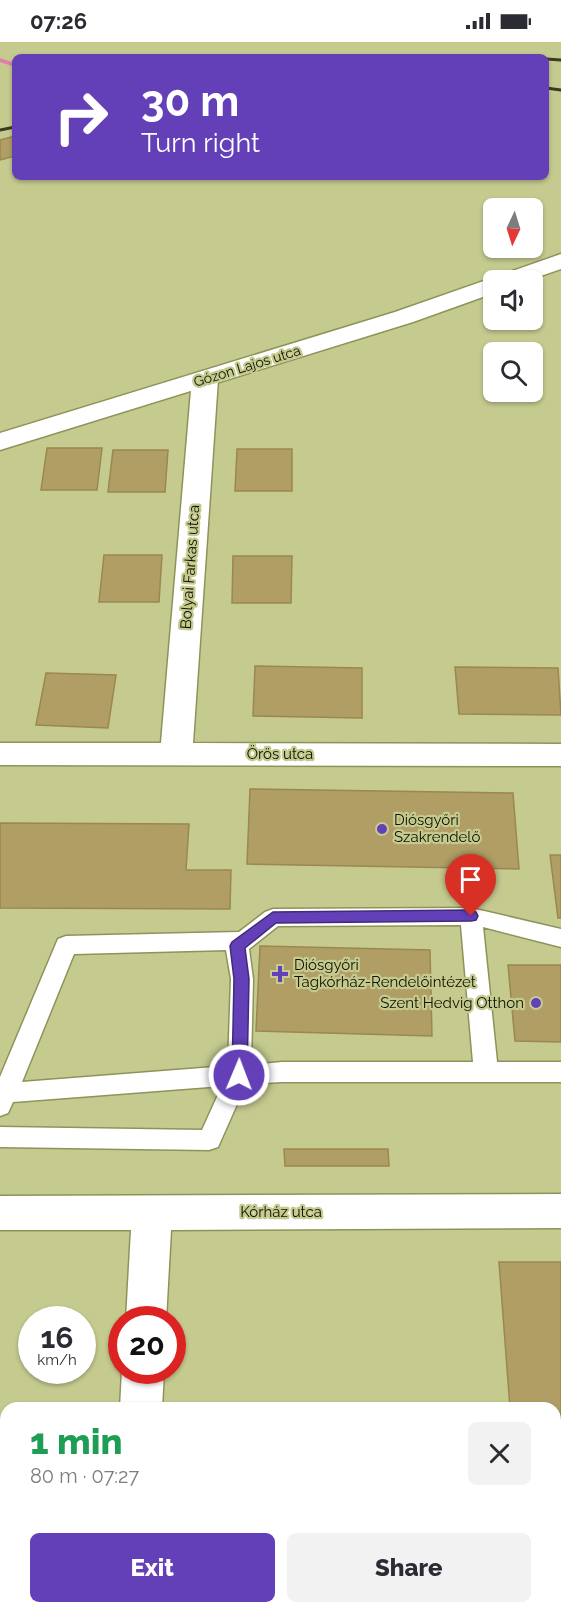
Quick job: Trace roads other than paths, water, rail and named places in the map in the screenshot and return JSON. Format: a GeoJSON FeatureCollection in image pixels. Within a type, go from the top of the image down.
{"type":"FeatureCollection","features":[{"type":"Feature","properties":{"kind":"street"},"geometry":{"type":"LineString","coordinates":[[535,270],[561,261]]}},
{"type":"Feature","properties":{"kind":"street","name":"Gózon Lajos utca"},"geometry":{"type":"LineString","coordinates":[[0,442],[404,316],[483,289]]}},
{"type":"Feature","properties":{"kind":"street","name":"Bolyai Farkas utca"},"geometry":{"type":"LineString","coordinates":[[176,754],[205,379]]}},
{"type":"Feature","properties":{"kind":"street","name":"Örös utca"},"geometry":{"type":"LineString","coordinates":[[0,753],[561,755]]}},
{"type":"Feature","properties":{"kind":"street","name":"Kórház utca"},"geometry":{"type":"LineString","coordinates":[[0,1213],[561,1211]]}},
{"type":"Feature","properties":{"kind":"street"},"geometry":{"type":"LineString","coordinates":[[147,1306],[152,1214]]}},
{"type":"Feature","properties":{"kind":"street"},"geometry":{"type":"LineString","coordinates":[[141,1402],[142,1384]]}},
{"type":"Feature","properties":{"kind":"lane"},"geometry":{"type":"LineString","coordinates":[[0,1137],[209,1140],[239,1075],[242,979],[237,946],[273,918],[471,916],[561,938]]}},
{"type":"Feature","properties":{"kind":"lane"},"geometry":{"type":"LineString","coordinates":[[471,916],[486,1072]]}},
{"type":"Feature","properties":{"kind":"lane"},"geometry":{"type":"LineString","coordinates":[[244,941],[66,945],[3,1099],[239,1075],[294,1072],[561,1072]]}},
{"type":"Feature","properties":{"kind":"waterway"},"geometry":{"type":"LineString","coordinates":[[0,60],[12,64]]}},
{"type":"Feature","properties":{"kind":"railway"},"geometry":{"type":"LineString","coordinates":[[549,59],[561,60]]}},
{"type":"Feature","properties":{"kind":"railway"},"geometry":{"type":"LineString","coordinates":[[549,88],[561,90]]}},
{"type":"Feature","properties":{"kind":"railway"},"geometry":{"type":"LineString","coordinates":[[0,130],[12,128]]}},
{"type":"Feature","properties":{"kind":"place","name":"Diósgyőri Szakrendelő"},"geometry":{"type":"Point","coordinates":[382,829]}},
{"type":"Feature","properties":{"kind":"place","name":"Diósgyőri Tagkórház-Rendelőintézet"},"geometry":{"type":"Point","coordinates":[280,974]}},
{"type":"Feature","properties":{"kind":"place","name":"Szent Hedvig Otthon"},"geometry":{"type":"Point","coordinates":[536,1003]}}]}
